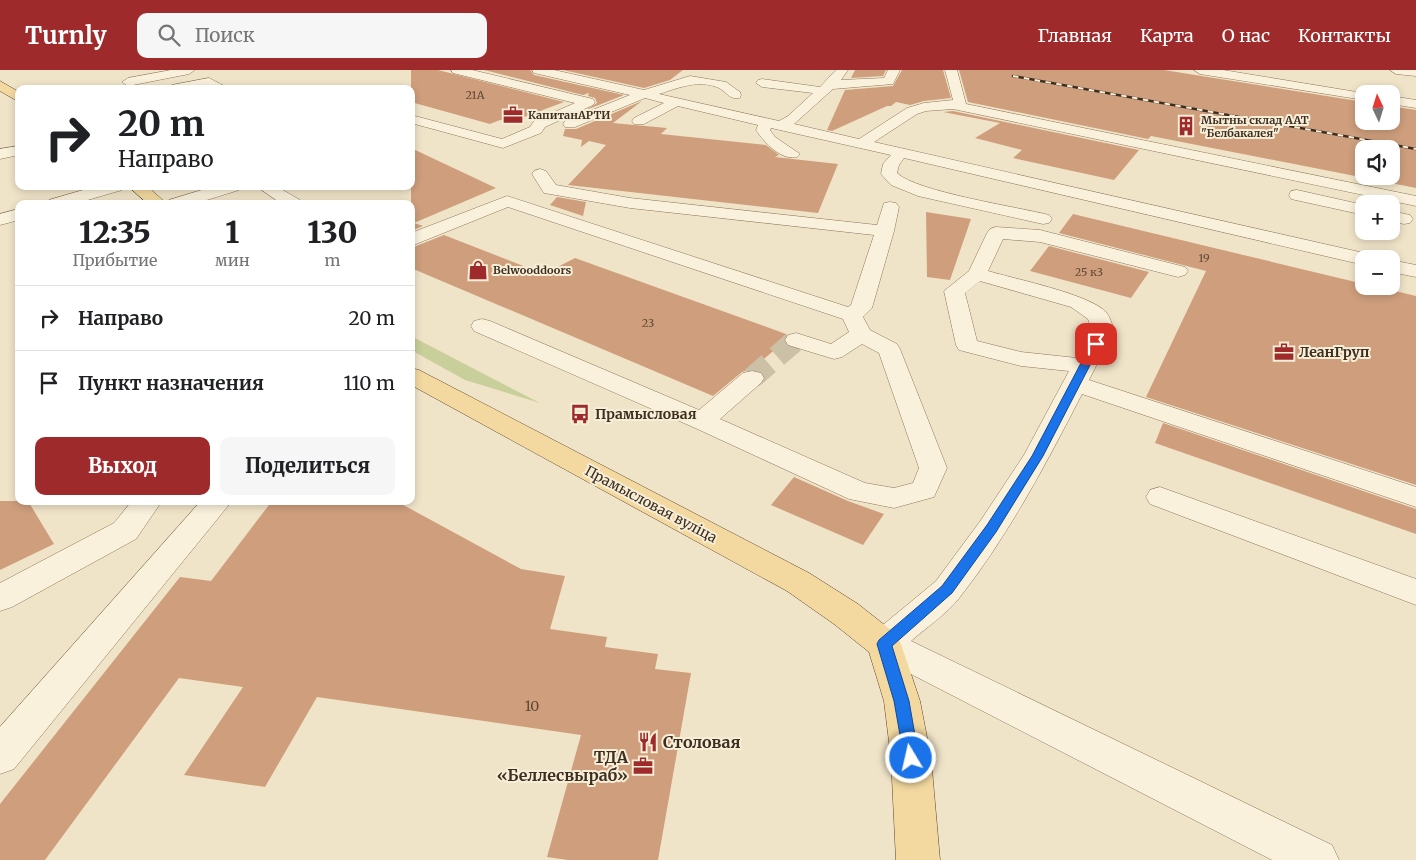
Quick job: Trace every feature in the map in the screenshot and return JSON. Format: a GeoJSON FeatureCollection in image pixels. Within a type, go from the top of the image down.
{"type":"FeatureCollection","features":[{"type":"Feature","properties":{"kind":"main road"},"geometry":{"type":"LineString","coordinates":[[0,85],[15,95]]}},
{"type":"Feature","properties":{"kind":"main road"},"geometry":{"type":"LineString","coordinates":[[141,190],[154,200]]}},
{"type":"Feature","properties":{"kind":"main road","name":"Прамысловая вуліца"},"geometry":{"type":"LineString","coordinates":[[415,377],[798,582],[846,614],[884,644]]}},
{"type":"Feature","properties":{"kind":"main road"},"geometry":{"type":"LineString","coordinates":[[884,644],[902,701],[911,758],[918,860]]}},
{"type":"Feature","properties":{"kind":"lane"},"geometry":{"type":"LineString","coordinates":[[128,82],[146,74],[188,70]]}},
{"type":"Feature","properties":{"kind":"lane"},"geometry":{"type":"LineString","coordinates":[[457,70],[588,102],[539,124],[536,130]]}},
{"type":"Feature","properties":{"kind":"lane"},"geometry":{"type":"LineString","coordinates":[[543,70],[900,154],[1069,190],[1355,257]]}},
{"type":"Feature","properties":{"kind":"lane"},"geometry":{"type":"LineString","coordinates":[[792,154],[770,140],[763,130],[773,124],[793,119],[838,77],[842,70]]}},
{"type":"Feature","properties":{"kind":"lane"},"geometry":{"type":"LineString","coordinates":[[762,83],[826,88],[890,81],[894,70]]}},
{"type":"Feature","properties":{"kind":"lane"},"geometry":{"type":"LineString","coordinates":[[951,70],[960,102],[953,105]]}},
{"type":"Feature","properties":{"kind":"lane"},"geometry":{"type":"LineString","coordinates":[[1200,70],[1355,95]]}},
{"type":"Feature","properties":{"kind":"lane"},"geometry":{"type":"LineString","coordinates":[[1396,70],[1416,72]]}},
{"type":"Feature","properties":{"kind":"lane"},"geometry":{"type":"LineString","coordinates":[[415,120],[503,144],[536,130],[562,128],[643,94],[690,80],[722,85],[735,95]]}},
{"type":"Feature","properties":{"kind":"lane"},"geometry":{"type":"LineString","coordinates":[[193,85],[209,82],[215,85]]}},
{"type":"Feature","properties":{"kind":"lane"},"geometry":{"type":"LineString","coordinates":[[1400,101],[1416,104]]}},
{"type":"Feature","properties":{"kind":"lane"},"geometry":{"type":"LineString","coordinates":[[639,121],[675,102]]}},
{"type":"Feature","properties":{"kind":"lane"},"geometry":{"type":"LineString","coordinates":[[860,144],[912,111],[924,106],[953,105],[1416,201]]}},
{"type":"Feature","properties":{"kind":"lane"},"geometry":{"type":"LineString","coordinates":[[1142,144],[1165,166]]}},
{"type":"Feature","properties":{"kind":"lane"},"geometry":{"type":"LineString","coordinates":[[0,154],[15,151]]}},
{"type":"Feature","properties":{"kind":"lane"},"geometry":{"type":"LineString","coordinates":[[900,154],[890,164],[889,174],[897,182],[924,192],[1043,219]]}},
{"type":"Feature","properties":{"kind":"lane"},"geometry":{"type":"LineString","coordinates":[[540,174],[550,189],[630,203],[885,231]]}},
{"type":"Feature","properties":{"kind":"lane"},"geometry":{"type":"LineString","coordinates":[[69,200],[102,190]]}},
{"type":"Feature","properties":{"kind":"lane"},"geometry":{"type":"LineString","coordinates":[[188,200],[220,190]]}},
{"type":"Feature","properties":{"kind":"lane"},"geometry":{"type":"LineString","coordinates":[[271,190],[287,200]]}},
{"type":"Feature","properties":{"kind":"lane"},"geometry":{"type":"LineString","coordinates":[[1279,191],[1355,208]]}},
{"type":"Feature","properties":{"kind":"lane"},"geometry":{"type":"LineString","coordinates":[[415,238],[507,201],[856,324],[889,349],[933,468],[924,490],[894,498],[859,492],[702,421],[482,326]]}},
{"type":"Feature","properties":{"kind":"lane"},"geometry":{"type":"LineString","coordinates":[[796,340],[834,352],[856,324],[885,231],[890,207]]}},
{"type":"Feature","properties":{"kind":"lane"},"geometry":{"type":"LineString","coordinates":[[0,220],[15,215]]}},
{"type":"Feature","properties":{"kind":"lane"},"geometry":{"type":"LineString","coordinates":[[1178,271],[1040,236],[996,233],[977,274],[954,291],[967,345],[1080,375],[1416,497]]}},
{"type":"Feature","properties":{"kind":"lane"},"geometry":{"type":"LineString","coordinates":[[1400,268],[1416,271]]}},
{"type":"Feature","properties":{"kind":"lane"},"geometry":{"type":"LineString","coordinates":[[977,274],[1078,303],[1098,316],[1103,330],[1037,456],[992,528],[947,590],[884,644],[1317,860]]}},
{"type":"Feature","properties":{"kind":"lane"},"geometry":{"type":"LineString","coordinates":[[702,421],[752,378]]}},
{"type":"Feature","properties":{"kind":"lane"},"geometry":{"type":"LineString","coordinates":[[1160,497],[1416,592]]}},
{"type":"Feature","properties":{"kind":"lane"},"geometry":{"type":"LineString","coordinates":[[0,598],[125,531],[145,505]]}},
{"type":"Feature","properties":{"kind":"lane"},"geometry":{"type":"LineString","coordinates":[[0,756],[215,505]]}},
{"type":"Feature","properties":{"kind":"green space"},"geometry":{"type":"Polygon","coordinates":[[[415,338],[540,403],[465,380],[415,352],[415,338]]]}},
{"type":"Feature","properties":{"kind":"building"},"geometry":{"type":"Polygon","coordinates":[[[411,70],[438,70],[564,102],[511,122],[500,120],[490,124],[415,103],[415,85],[411,85],[411,70]]]}},
{"type":"Feature","properties":{"kind":"building"},"geometry":{"type":"Polygon","coordinates":[[[484,70],[530,70],[534,75],[624,95],[586,110],[597,103],[595,98],[588,96],[589,93],[583,95],[484,70]]]}},
{"type":"Feature","properties":{"kind":"building"},"geometry":{"type":"Polygon","coordinates":[[[563,70],[683,70],[670,80],[644,88],[563,70]]]}},
{"type":"Feature","properties":{"kind":"building"},"geometry":{"type":"Polygon","coordinates":[[[855,70],[886,70],[883,76],[851,78],[855,70]]]}},
{"type":"Feature","properties":{"kind":"building"},"geometry":{"type":"Polygon","coordinates":[[[902,70],[943,70],[951,98],[924,101],[910,105],[896,102],[891,106],[887,106],[832,131],[827,130],[845,90],[893,86],[902,70]]]}},
{"type":"Feature","properties":{"kind":"building"},"geometry":{"type":"Polygon","coordinates":[[[959,70],[1164,70],[1355,101],[1355,130],[1400,130],[1400,107],[1416,110],[1416,188],[1400,185],[1400,140],[1355,140],[1355,176],[1151,136],[1148,139],[968,102],[959,70]]]}},
{"type":"Feature","properties":{"kind":"building"},"geometry":{"type":"Polygon","coordinates":[[[642,101],[613,123],[667,128],[661,134],[766,145],[779,155],[775,157],[838,164],[818,213],[568,185],[606,145],[589,141],[581,147],[582,140],[563,136],[565,129],[576,129],[642,101]]]}},
{"type":"Feature","properties":{"kind":"building"},"geometry":{"type":"Polygon","coordinates":[[[953,111],[1139,150],[1114,180],[1013,158],[1022,150],[975,138],[1000,123],[943,112],[953,111]]]}},
{"type":"Feature","properties":{"kind":"building"},"geometry":{"type":"Polygon","coordinates":[[[415,150],[496,188],[415,223],[415,200],[411,200],[411,190],[415,190],[415,150]]]}},
{"type":"Feature","properties":{"kind":"building"},"geometry":{"type":"Polygon","coordinates":[[[557,197],[586,202],[583,216],[550,205],[557,197]]]}},
{"type":"Feature","properties":{"kind":"building"},"geometry":{"type":"Polygon","coordinates":[[[926,212],[971,219],[950,280],[927,277],[926,212]]]}},
{"type":"Feature","properties":{"kind":"building"},"geometry":{"type":"Polygon","coordinates":[[[1073,214],[1355,282],[1355,295],[1400,295],[1400,292],[1416,296],[1416,485],[1146,397],[1206,271],[1059,233],[1073,214]]]}},
{"type":"Feature","properties":{"kind":"building"},"geometry":{"type":"Polygon","coordinates":[[[415,223],[423,226],[415,229],[415,223]]]}},
{"type":"Feature","properties":{"kind":"building"},"geometry":{"type":"Polygon","coordinates":[[[444,235],[544,274],[575,258],[786,334],[784,342],[752,369],[742,372],[713,396],[415,270],[415,246],[444,235]]]}},
{"type":"Feature","properties":{"kind":"building"},"geometry":{"type":"Polygon","coordinates":[[[1049,246],[1149,272],[1131,298],[1030,271],[1049,246]]]}},
{"type":"Feature","properties":{"kind":"building"},"geometry":{"type":"Polygon","coordinates":[[[1163,423],[1416,509],[1416,534],[1155,443],[1163,423]]]}},
{"type":"Feature","properties":{"kind":"building"},"geometry":{"type":"Polygon","coordinates":[[[794,477],[848,501],[884,514],[863,545],[771,505],[794,477]]]}},
{"type":"Feature","properties":{"kind":"building"},"geometry":{"type":"Polygon","coordinates":[[[0,501],[15,501],[15,505],[30,505],[54,544],[0,570],[0,501]]]}},
{"type":"Feature","properties":{"kind":"building"},"geometry":{"type":"Polygon","coordinates":[[[269,505],[403,505],[521,569],[565,576],[550,629],[607,637],[605,647],[658,654],[655,669],[691,673],[658,860],[568,860],[547,857],[581,735],[317,697],[265,787],[184,775],[243,687],[179,678],[45,860],[0,860],[0,804],[180,577],[211,581],[269,505]]]}},
{"type":"Feature","properties":{"kind":"tunnel"},"geometry":{"type":"LineString","coordinates":[[752,378],[796,340]]}},
{"type":"Feature","properties":{"kind":"railway"},"geometry":{"type":"LineString","coordinates":[[1013,76],[1416,149]]}},
{"type":"Feature","properties":{"kind":"place","name":"КапитанАРТИ"},"geometry":{"type":"Point","coordinates":[513,115]}},
{"type":"Feature","properties":{"kind":"place","name":"Мытны склад ААТ \"Белбакалея\""},"geometry":{"type":"Point","coordinates":[1186,126]}},
{"type":"Feature","properties":{"kind":"place","name":"Belwooddoors"},"geometry":{"type":"Point","coordinates":[478,270]}},
{"type":"Feature","properties":{"kind":"place","name":"ЛеанГруп"},"geometry":{"type":"Point","coordinates":[1284,352]}},
{"type":"Feature","properties":{"kind":"place","name":"Прамысловая"},"geometry":{"type":"Point","coordinates":[580,414]}},
{"type":"Feature","properties":{"kind":"place","name":"Столовая"},"geometry":{"type":"Point","coordinates":[648,742]}},
{"type":"Feature","properties":{"kind":"place","name":"ТДА «Беллесвыраб»"},"geometry":{"type":"Point","coordinates":[643,766]}},
{"type":"Feature","properties":{"kind":"route"},"geometry":{"type":"LineString","coordinates":[[911,758],[902,701],[884,644],[947,590],[992,528],[1037,456],[1096,344]]}}]}
